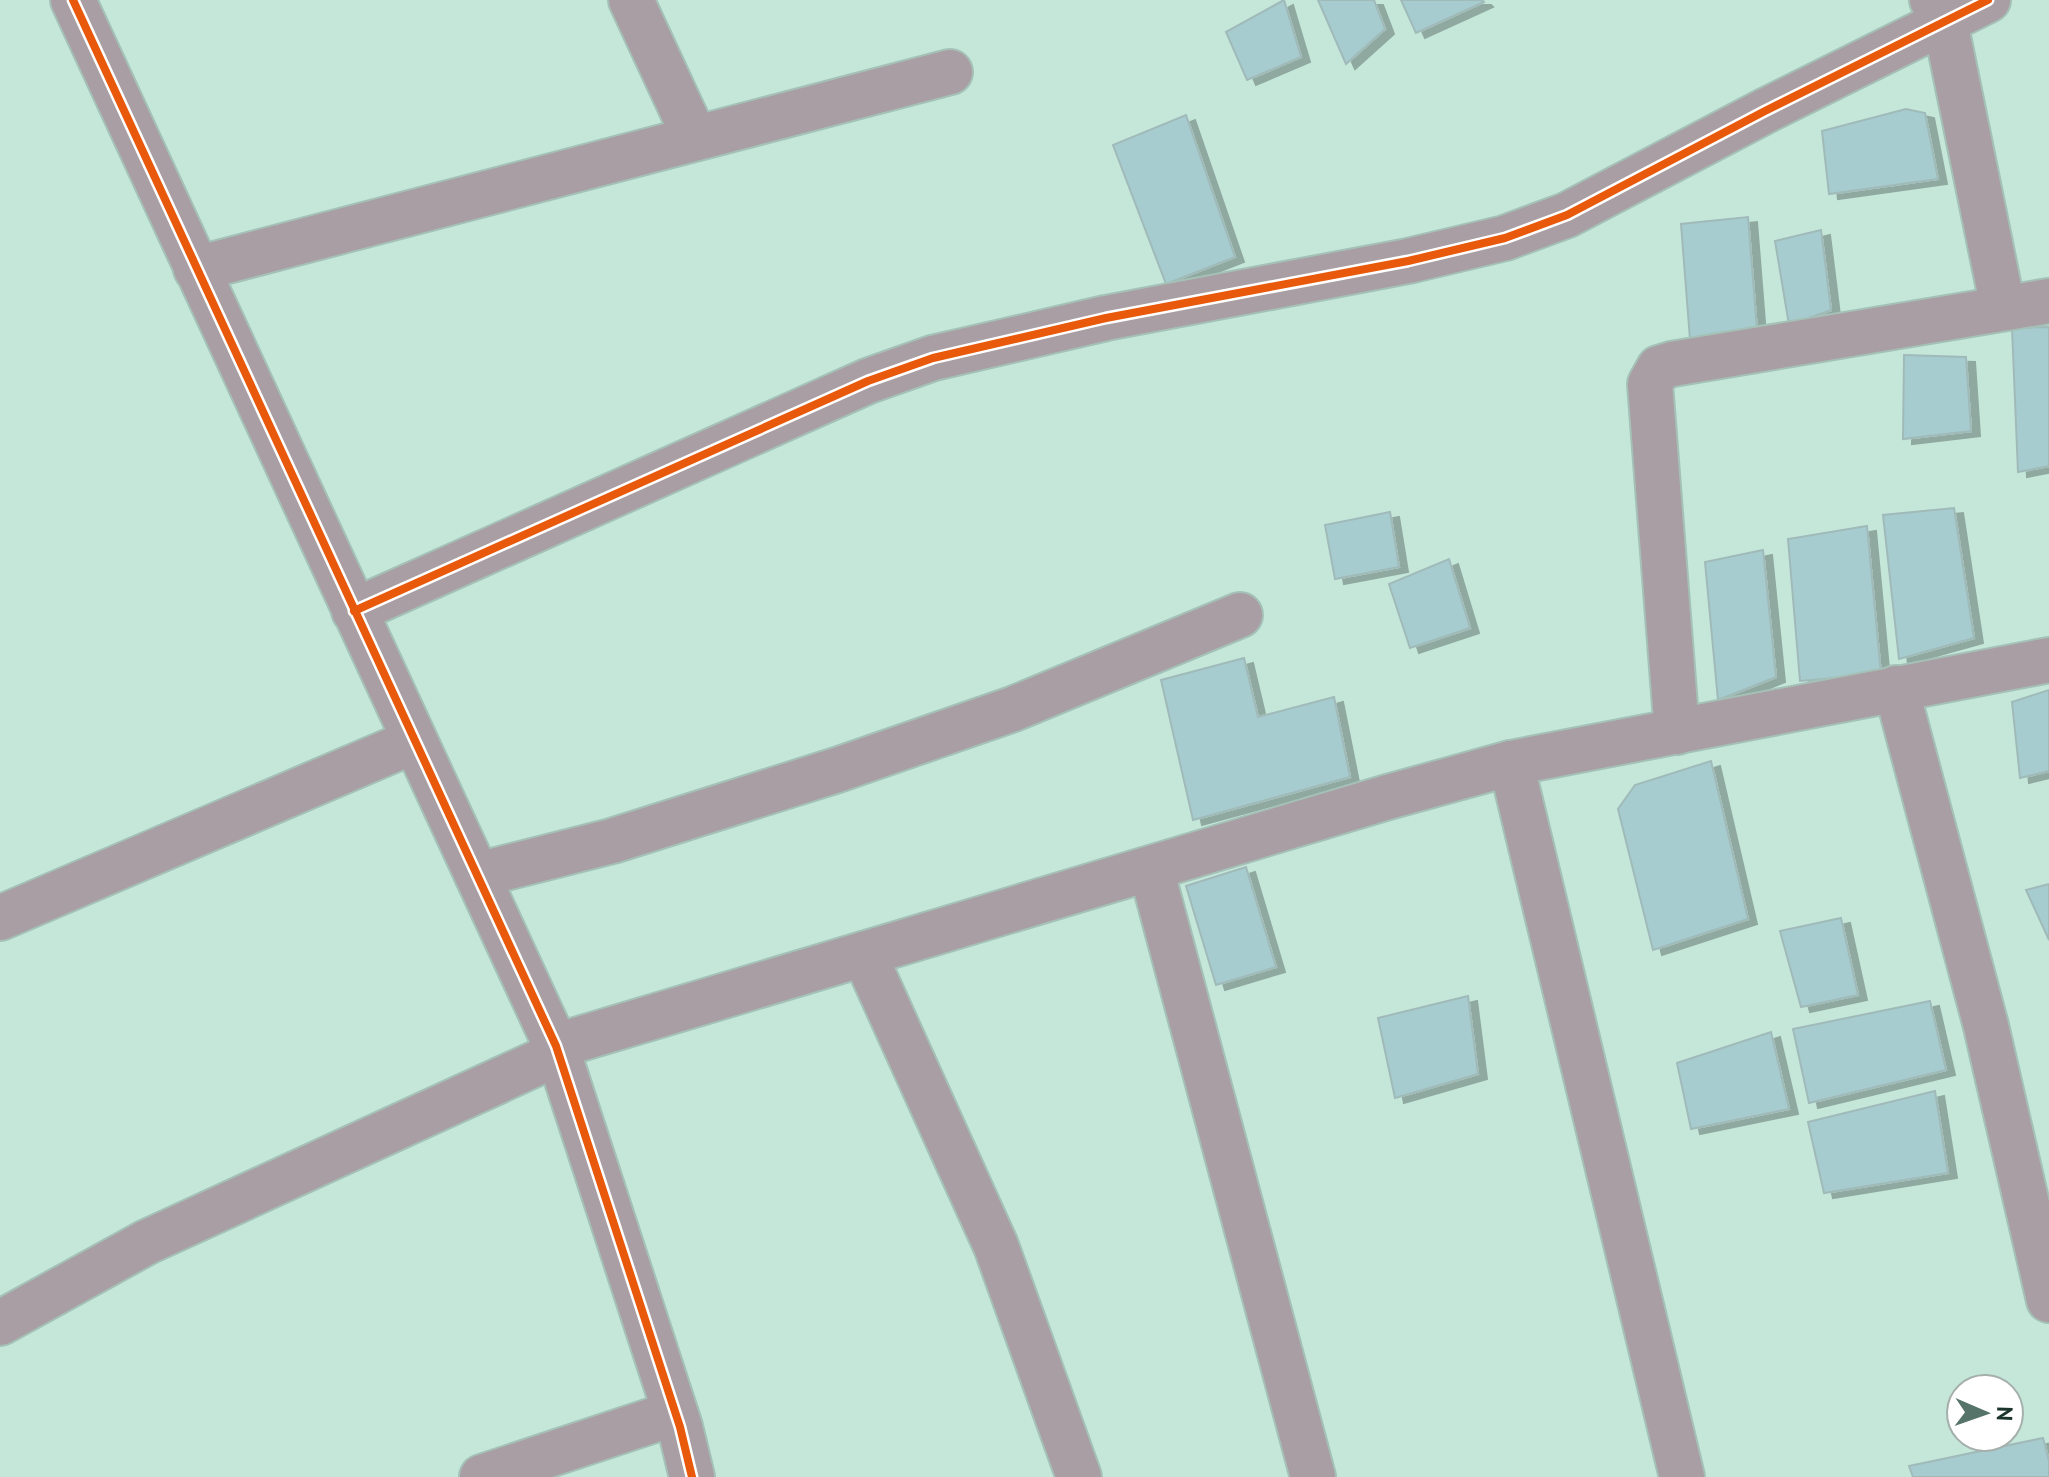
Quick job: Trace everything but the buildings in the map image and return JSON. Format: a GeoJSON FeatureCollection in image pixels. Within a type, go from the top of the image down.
{"type":"FeatureCollection","features":[{"type":"Feature","properties":{"kind":"street"},"geometry":{"type":"LineString","coordinates":[[73,0],[557,1050],[675,1413],[692,1477]]}},
{"type":"Feature","properties":{"kind":"street"},"geometry":{"type":"LineString","coordinates":[[631,0],[695,138]]}},
{"type":"Feature","properties":{"kind":"street"},"geometry":{"type":"LineString","coordinates":[[354,611],[868,381],[933,358],[1106,318],[1408,261],[1505,238],[1555,220],[1765,111],[1938,11],[1988,0]]}},
{"type":"Feature","properties":{"kind":"street"},"geometry":{"type":"LineString","coordinates":[[1938,11],[2003,308]]}},
{"type":"Feature","properties":{"kind":"street"},"geometry":{"type":"LineString","coordinates":[[196,269],[950,72]]}},
{"type":"Feature","properties":{"kind":"street"},"geometry":{"type":"LineString","coordinates":[[1677,732],[1650,384],[1659,368],[2049,301]]}},
{"type":"Feature","properties":{"kind":"street"},"geometry":{"type":"LineString","coordinates":[[477,875],[612,841],[866,760],[1013,709],[1240,615]]}},
{"type":"Feature","properties":{"kind":"street"},"geometry":{"type":"LineString","coordinates":[[0,1323],[147,1242],[557,1050],[864,954],[1511,763],[2049,660]]}},
{"type":"Feature","properties":{"kind":"street"},"geometry":{"type":"LineString","coordinates":[[1896,688],[1986,1026],[2049,1300]]}},
{"type":"Feature","properties":{"kind":"street"},"geometry":{"type":"LineString","coordinates":[[0,918],[414,741]]}},
{"type":"Feature","properties":{"kind":"street"},"geometry":{"type":"LineString","coordinates":[[1511,763],[1682,1477]]}},
{"type":"Feature","properties":{"kind":"street"},"geometry":{"type":"LineString","coordinates":[[1151,869],[1313,1477]]}},
{"type":"Feature","properties":{"kind":"street"},"geometry":{"type":"LineString","coordinates":[[864,954],[996,1246],[1079,1477]]}},
{"type":"Feature","properties":{"kind":"street"},"geometry":{"type":"LineString","coordinates":[[482,1477],[675,1413]]}},
{"type":"Feature","properties":{"kind":"cycle path"},"geometry":{"type":"LineString","coordinates":[[73,0],[556,1046],[680,1427],[692,1477]]}},
{"type":"Feature","properties":{"kind":"cycle path"},"geometry":{"type":"LineString","coordinates":[[354,611],[868,381],[933,358],[1106,318],[1408,261],[1505,238],[1567,215],[1765,111],[1988,0]]}}]}
